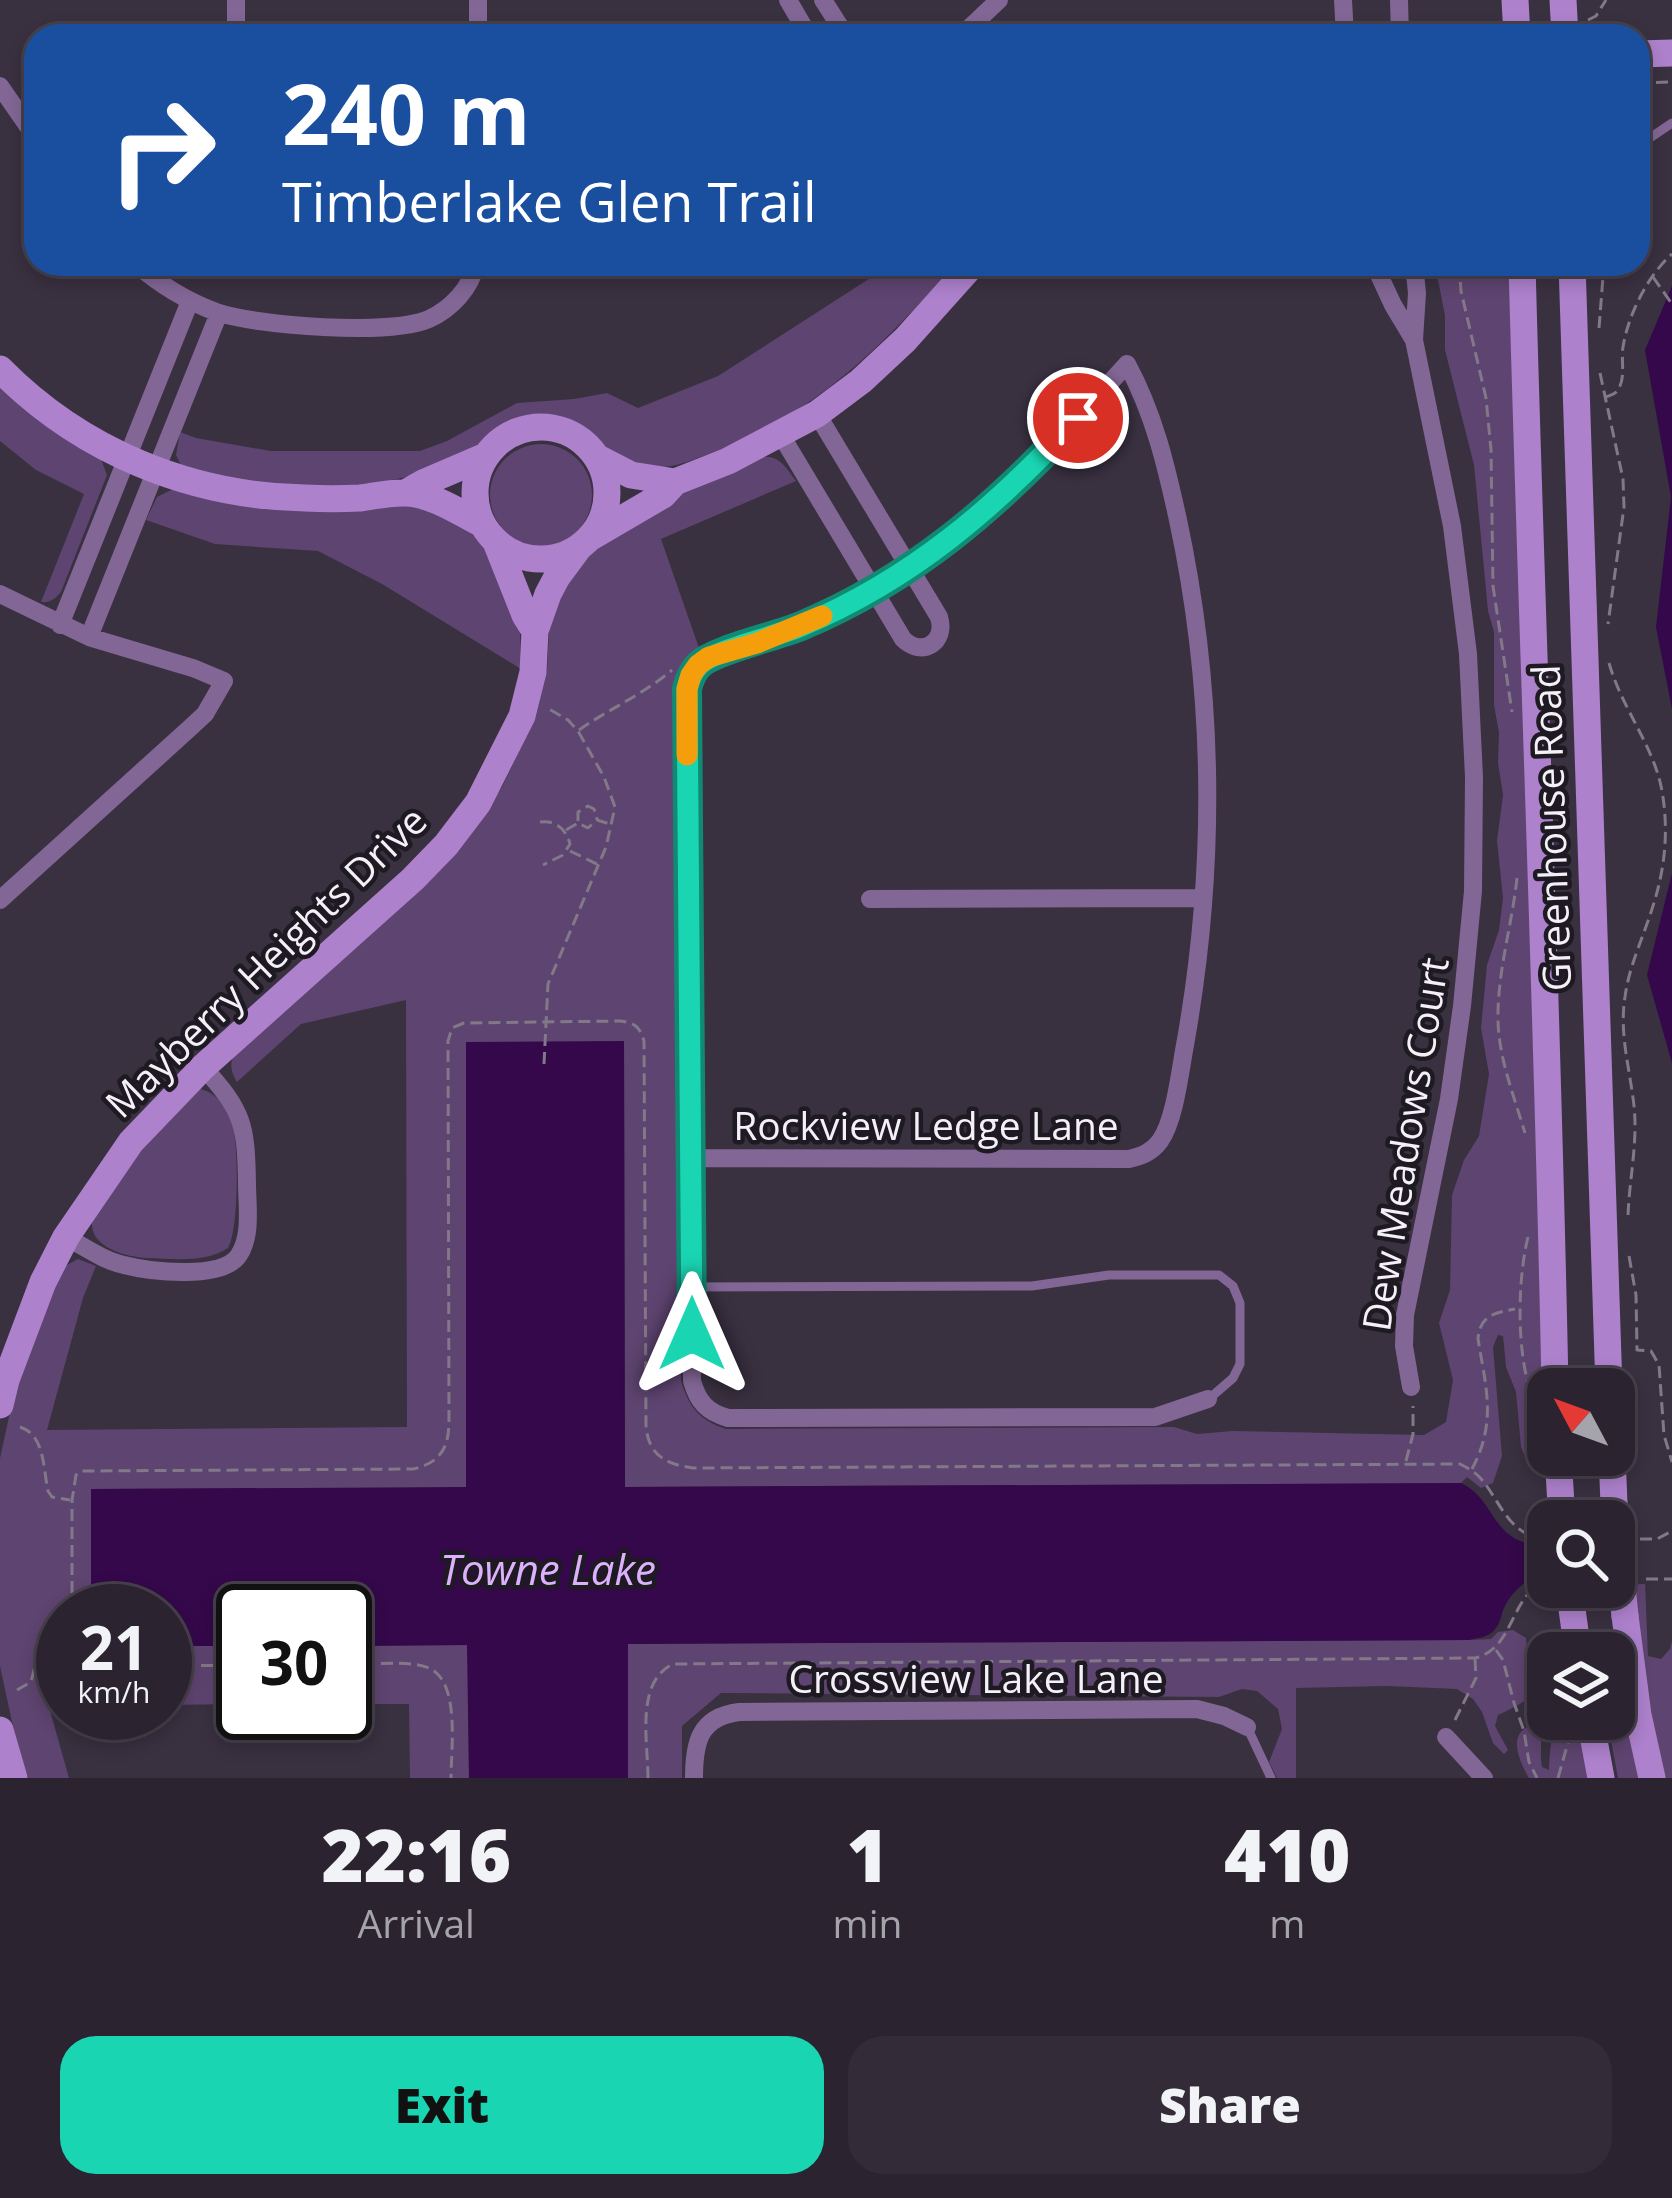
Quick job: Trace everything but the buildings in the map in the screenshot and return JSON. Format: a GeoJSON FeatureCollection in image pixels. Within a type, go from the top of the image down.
{"type":"FeatureCollection","features":[{"type":"Feature","properties":{"kind":"main road"},"geometry":{"type":"LineString","coordinates":[[407,492],[443,504],[523,557],[553,558],[663,495],[675,482],[782,435],[817,414],[905,340],[962,276]]}},
{"type":"Feature","properties":{"kind":"main road","name":"Greenhouse Road"},"geometry":{"type":"LineString","coordinates":[[1522,276],[1556,1368]]}},
{"type":"Feature","properties":{"kind":"main road","name":"Greenhouse Road"},"geometry":{"type":"LineString","coordinates":[[1572,276],[1608,1368]]}},
{"type":"Feature","properties":{"kind":"main road"},"geometry":{"type":"LineString","coordinates":[[0,369],[52,415],[91,441],[156,471],[248,494],[355,498],[407,492],[486,455],[521,430],[565,430],[584,441],[606,478],[602,519],[585,542]]}},
{"type":"Feature","properties":{"kind":"main road"},"geometry":{"type":"LineString","coordinates":[[486,455],[477,477],[475,501],[535,631]]}},
{"type":"Feature","properties":{"kind":"main road"},"geometry":{"type":"LineString","coordinates":[[598,458],[632,475],[675,482]]}},
{"type":"Feature","properties":{"kind":"main road","name":"Mayberry Heights Drive"},"geometry":{"type":"LineString","coordinates":[[0,1405],[26,1323],[66,1237],[131,1142],[203,1067],[413,879],[478,803],[522,716],[533,672],[535,631],[557,577],[585,542]]}},
{"type":"Feature","properties":{"kind":"main road"},"geometry":{"type":"LineString","coordinates":[[1534,701],[1585,699]]}},
{"type":"Feature","properties":{"kind":"main road"},"geometry":{"type":"LineString","coordinates":[[1613,1476],[1625,1616],[1652,1778]]}},
{"type":"Feature","properties":{"kind":"main road"},"geometry":{"type":"LineString","coordinates":[[0,1730],[14,1778]]}},
{"type":"Feature","properties":{"kind":"main road"},"geometry":{"type":"LineString","coordinates":[[1593,1740],[1601,1778]]}},
{"type":"Feature","properties":{"kind":"street"},"geometry":{"type":"LineString","coordinates":[[974,24],[999,0]]}},
{"type":"Feature","properties":{"kind":"street"},"geometry":{"type":"LineString","coordinates":[[0,86],[24,121]]}},
{"type":"Feature","properties":{"kind":"street"},"geometry":{"type":"LineString","coordinates":[[154,276],[190,301],[219,313],[295,326],[396,326],[428,320],[455,302],[474,276]]}},
{"type":"Feature","properties":{"kind":"street","name":"Dew Meadows Court"},"geometry":{"type":"LineString","coordinates":[[1380,276],[1414,340]]}},
{"type":"Feature","properties":{"kind":"street","name":"Dew Meadows Court"},"geometry":{"type":"LineString","coordinates":[[1412,1387],[1403,1346],[1405,1315],[1449,1099],[1462,1006],[1473,891],[1474,777],[1468,654],[1452,526],[1414,340],[1415,276]]}},
{"type":"Feature","properties":{"kind":"street"},"geometry":{"type":"LineString","coordinates":[[60,625],[190,301]]}},
{"type":"Feature","properties":{"kind":"street"},"geometry":{"type":"LineString","coordinates":[[89,637],[219,313]]}},
{"type":"Feature","properties":{"kind":"street"},"geometry":{"type":"LineString","coordinates":[[870,899],[1203,898],[1208,757],[1201,652],[1188,567],[1158,433],[1127,364],[1026,475],[942,547],[874,590],[801,626],[709,657],[691,675],[687,689],[692,1381],[705,1407],[728,1418],[1155,1417],[1208,1400]]}},
{"type":"Feature","properties":{"kind":"street"},"geometry":{"type":"LineString","coordinates":[[782,435],[911,646],[932,646],[942,628],[939,617],[817,414]]}},
{"type":"Feature","properties":{"kind":"street"},"geometry":{"type":"LineString","coordinates":[[0,594],[89,637],[224,680],[205,714],[191,728],[0,900]]}},
{"type":"Feature","properties":{"kind":"street","name":"Rockview Ledge Lane"},"geometry":{"type":"LineString","coordinates":[[692,1158],[1144,1156],[1156,1146],[1167,1124],[1180,1070],[1195,988],[1203,898]]}},
{"type":"Feature","properties":{"kind":"street"},"geometry":{"type":"LineString","coordinates":[[66,1237],[121,1265],[209,1272],[234,1262],[247,1233],[246,1142],[242,1118],[230,1097],[203,1067]]}},
{"type":"Feature","properties":{"kind":"street","name":"Crossview Lake Lane"},"geometry":{"type":"LineString","coordinates":[[694,1778],[698,1740],[706,1726],[717,1717],[739,1712],[1197,1709],[1247,1727]]}},
{"type":"Feature","properties":{"kind":"street"},"geometry":{"type":"LineString","coordinates":[[1445,1737],[1484,1778]]}},
{"type":"Feature","properties":{"kind":"lane"},"geometry":{"type":"LineString","coordinates":[[691,1287],[1032,1286],[1108,1275],[1219,1276],[1233,1286],[1240,1303],[1240,1364],[1233,1378],[1208,1400]]}},
{"type":"Feature","properties":{"kind":"lane"},"geometry":{"type":"LineString","coordinates":[[1247,1727],[1271,1778]]}},
{"type":"Feature","properties":{"kind":"path"},"geometry":{"type":"LineString","coordinates":[[1604,397],[1620,386],[1626,334],[1653,277],[1672,254]]}},
{"type":"Feature","properties":{"kind":"path"},"geometry":{"type":"LineString","coordinates":[[1459,276],[1486,398],[1492,586],[1514,727]]}},
{"type":"Feature","properties":{"kind":"path"},"geometry":{"type":"LineString","coordinates":[[1598,330],[1603,276]]}},
{"type":"Feature","properties":{"kind":"path"},"geometry":{"type":"LineString","coordinates":[[1653,277],[1672,304]]}},
{"type":"Feature","properties":{"kind":"path"},"geometry":{"type":"LineString","coordinates":[[1600,375],[1619,453],[1624,507],[1607,638]]}},
{"type":"Feature","properties":{"kind":"path"},"geometry":{"type":"LineString","coordinates":[[1608,650],[1616,690],[1653,759],[1666,826],[1664,865],[1624,998],[1622,1034],[1634,1108],[1628,1216]]}},
{"type":"Feature","properties":{"kind":"path"},"geometry":{"type":"LineString","coordinates":[[578,731],[674,669]]}},
{"type":"Feature","properties":{"kind":"path"},"geometry":{"type":"LineString","coordinates":[[544,1064],[548,984],[613,825],[613,796],[578,731],[549,710]]}},
{"type":"Feature","properties":{"kind":"path"},"geometry":{"type":"LineString","coordinates":[[578,823],[578,812],[588,806],[594,808],[597,820]]}},
{"type":"Feature","properties":{"kind":"path"},"geometry":{"type":"LineString","coordinates":[[597,820],[613,825]]}},
{"type":"Feature","properties":{"kind":"path"},"geometry":{"type":"LineString","coordinates":[[578,823],[588,828],[597,820]]}},
{"type":"Feature","properties":{"kind":"path"},"geometry":{"type":"LineString","coordinates":[[540,822],[554,823],[570,844],[543,865]]}},
{"type":"Feature","properties":{"kind":"path"},"geometry":{"type":"LineString","coordinates":[[564,831],[578,823]]}},
{"type":"Feature","properties":{"kind":"path"},"geometry":{"type":"LineString","coordinates":[[568,850],[599,865]]}},
{"type":"Feature","properties":{"kind":"path"},"geometry":{"type":"LineString","coordinates":[[1518,868],[1498,1018],[1506,1072],[1526,1136]]}},
{"type":"Feature","properties":{"kind":"path"},"geometry":{"type":"LineString","coordinates":[[73,1584],[72,1500],[76,1475],[89,1470],[413,1468],[436,1461],[445,1450],[449,1433],[449,1034],[464,1023],[633,1023],[641,1030],[646,1438],[662,1461],[693,1468],[1460,1464],[1482,1480],[1508,1520],[1527,1534]]}},
{"type":"Feature","properties":{"kind":"path"},"geometry":{"type":"LineString","coordinates":[[1527,1376],[1518,1309],[1531,1225]]}},
{"type":"Feature","properties":{"kind":"path"},"geometry":{"type":"LineString","coordinates":[[1629,1249],[1637,1350],[1651,1351],[1659,1365],[1664,1435],[1672,1462]]}},
{"type":"Feature","properties":{"kind":"path"},"geometry":{"type":"LineString","coordinates":[[1472,1470],[1482,1451],[1489,1413],[1479,1328],[1494,1313],[1518,1309]]}},
{"type":"Feature","properties":{"kind":"path"},"geometry":{"type":"LineString","coordinates":[[1406,1463],[1413,1434],[1412,1387]]}},
{"type":"Feature","properties":{"kind":"path"},"geometry":{"type":"LineString","coordinates":[[20,1427],[36,1436],[47,1491],[52,1497],[72,1500]]}},
{"type":"Feature","properties":{"kind":"path"},"geometry":{"type":"LineString","coordinates":[[1635,1539],[1657,1539],[1672,1531]]}},
{"type":"Feature","properties":{"kind":"path"},"geometry":{"type":"LineString","coordinates":[[648,1778],[649,1688],[658,1673],[673,1664],[1475,1658],[1495,1649],[1527,1593]]}},
{"type":"Feature","properties":{"kind":"path"},"geometry":{"type":"LineString","coordinates":[[1495,1649],[1503,1660],[1537,1778]]}},
{"type":"Feature","properties":{"kind":"path"},"geometry":{"type":"LineString","coordinates":[[1445,1737],[1473,1685],[1475,1658]]}},
{"type":"Feature","properties":{"kind":"path"},"geometry":{"type":"LineString","coordinates":[[17,1690],[31,1682],[36,1664]]}},
{"type":"Feature","properties":{"kind":"path"},"geometry":{"type":"LineString","coordinates":[[372,1666],[427,1667],[442,1678],[449,1696],[451,1778]]}},
{"type":"Feature","properties":{"kind":"path"},"geometry":{"type":"LineString","coordinates":[[1558,1778],[1568,1742]]}},
{"type":"Feature","properties":{"kind":"shaded area"},"geometry":{"type":"Polygon","coordinates":[[[873,276],[944,276],[870,353],[815,398],[752,435],[683,463],[656,468],[631,464],[577,431],[548,421],[510,428],[460,458],[419,474],[351,486],[246,481],[181,465],[176,455],[180,432],[271,451],[420,451],[517,403],[607,393],[638,408],[718,376],[873,276]]]}},
{"type":"Feature","properties":{"kind":"shaded area"},"geometry":{"type":"Polygon","coordinates":[[[1437,276],[1512,276],[1547,1368],[1527,1368],[1527,1462],[1516,1392],[1506,1367],[1503,1336],[1498,1335],[1493,1347],[1502,1456],[1493,1483],[1481,1488],[1467,1477],[1461,1483],[625,1487],[624,1042],[466,1043],[467,1488],[91,1489],[91,1584],[36,1584],[36,1740],[58,1740],[69,1778],[28,1778],[0,1666],[0,1458],[14,1394],[59,1275],[78,1259],[96,1266],[47,1430],[407,1427],[406,1000],[301,1024],[237,1082],[231,1068],[234,1053],[470,834],[502,787],[536,716],[547,669],[550,614],[571,569],[683,489],[762,457],[778,460],[796,481],[661,539],[699,648],[684,671],[677,699],[681,1381],[692,1405],[702,1417],[726,1429],[1174,1427],[1197,1434],[1424,1435],[1446,1422],[1453,1380],[1439,1323],[1450,1290],[1452,1195],[1464,1160],[1479,1136],[1489,1074],[1481,1028],[1487,965],[1503,898],[1497,841],[1503,795],[1494,705],[1494,632],[1474,465],[1445,350],[1437,276]]]}},
{"type":"Feature","properties":{"kind":"shaded area"},"geometry":{"type":"Polygon","coordinates":[[[0,386],[101,459],[107,475],[61,592],[47,602],[41,602],[84,494],[36,470],[0,441],[0,386]]]}},
{"type":"Feature","properties":{"kind":"shaded area"},"geometry":{"type":"Polygon","coordinates":[[[541,444],[560,448],[577,459],[588,476],[592,495],[588,514],[577,531],[560,542],[541,546],[522,542],[505,531],[494,514],[490,495],[494,476],[505,459],[522,448],[541,444]]]}},
{"type":"Feature","properties":{"kind":"shaded area"},"geometry":{"type":"Polygon","coordinates":[[[173,489],[238,504],[418,504],[478,535],[489,550],[520,630],[521,669],[382,584],[318,551],[215,544],[146,520],[157,497],[173,489]]]}},
{"type":"Feature","properties":{"kind":"shaded area"},"geometry":{"type":"Polygon","coordinates":[[[201,1089],[224,1107],[234,1134],[236,1206],[228,1248],[210,1256],[179,1259],[138,1257],[110,1249],[93,1230],[96,1209],[137,1155],[201,1089]]]}},
{"type":"Feature","properties":{"kind":"shaded area"},"geometry":{"type":"Polygon","coordinates":[[[1635,1584],[1645,1584],[1648,1656],[1661,1659],[1672,1641],[1672,1778],[1618,1778],[1611,1740],[1635,1740],[1635,1632],[1618,1632],[1616,1608],[1635,1608],[1635,1584]]]}},
{"type":"Feature","properties":{"kind":"shaded area"},"geometry":{"type":"Polygon","coordinates":[[[1513,1630],[1527,1644],[1527,1698],[1498,1715],[1495,1726],[1508,1750],[1504,1754],[1493,1743],[1473,1699],[1457,1689],[1296,1688],[1296,1778],[1277,1778],[1269,1762],[1282,1729],[1278,1709],[1257,1691],[1242,1689],[1219,1697],[721,1693],[682,1726],[682,1778],[628,1778],[627,1644],[1469,1640],[1491,1639],[1498,1632],[1513,1630]]]}},
{"type":"Feature","properties":{"kind":"shaded area"},"geometry":{"type":"Polygon","coordinates":[[[468,1645],[469,1778],[410,1778],[409,1704],[372,1704],[372,1646],[468,1645]]]}},
{"type":"Feature","properties":{"kind":"shaded area"},"geometry":{"type":"Polygon","coordinates":[[[192,1646],[216,1646],[216,1704],[192,1705],[192,1646]]]}},
{"type":"Feature","properties":{"kind":"shaded area"},"geometry":{"type":"Polygon","coordinates":[[[1527,1728],[1527,1740],[1541,1740],[1542,1767],[1549,1770],[1551,1740],[1586,1740],[1593,1778],[1529,1778],[1517,1745],[1527,1728]]]}},
{"type":"Feature","properties":{"kind":"water"},"geometry":{"type":"Polygon","coordinates":[[[1672,286],[1672,709],[1656,627],[1671,497],[1645,350],[1672,286]]]}},
{"type":"Feature","properties":{"kind":"water"},"geometry":{"type":"Polygon","coordinates":[[[1672,873],[1672,1063],[1647,975],[1672,873]]]}},
{"type":"Feature","properties":{"kind":"water","name":"Towne Lake"},"geometry":{"type":"Polygon","coordinates":[[[624,1041],[625,1487],[1461,1483],[1482,1500],[1505,1531],[1527,1543],[1527,1582],[1507,1603],[1493,1631],[1469,1640],[628,1644],[628,1778],[469,1778],[467,1645],[372,1646],[372,1584],[216,1584],[216,1646],[192,1646],[192,1584],[91,1584],[91,1489],[466,1487],[466,1042],[624,1041]]]}},
{"type":"Feature","properties":{"kind":"slow traffic"},"geometry":{"type":"LineString","coordinates":[[687,755],[687,689],[698,665],[822,616]]}},
{"type":"Feature","properties":{"kind":"route"},"geometry":{"type":"LineString","coordinates":[[692,1334],[687,689],[691,675],[709,657],[757,643],[845,606],[942,547],[1026,475],[1078,418]]}}]}
